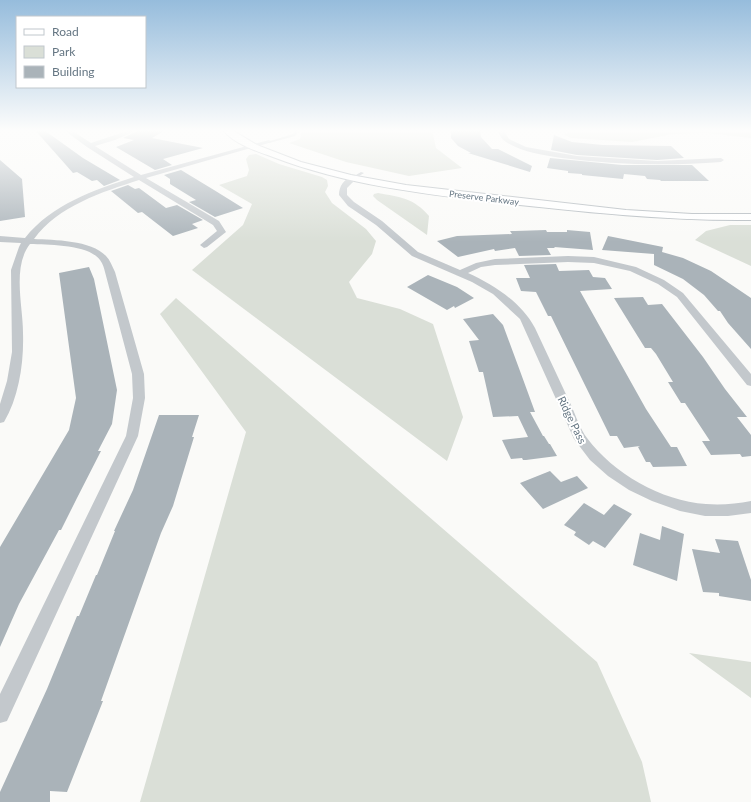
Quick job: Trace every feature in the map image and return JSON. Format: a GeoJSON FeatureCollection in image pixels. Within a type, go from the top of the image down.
{"type":"FeatureCollection","features":[{"type":"Feature","properties":{"kind":"street"},"geometry":{"type":"LineString","coordinates":[[124,167],[216,223],[222,232],[204,245]]}},
{"type":"Feature","properties":{"kind":"street"},"geometry":{"type":"LineString","coordinates":[[0,419],[8,402],[16,365],[18,342],[16,270],[18,255],[24,241],[49,218],[100,190],[175,167]]}},
{"type":"Feature","properties":{"kind":"street","name":"Preserve Parkway"},"geometry":{"type":"LineString","coordinates":[[310,167],[332,174],[599,204],[649,208],[751,210]]}},
{"type":"Feature","properties":{"kind":"street","name":"Preserve Parkway"},"geometry":{"type":"LineString","coordinates":[[334,167],[370,182],[445,194],[594,210],[673,216],[751,217]]}},
{"type":"Feature","properties":{"kind":"street"},"geometry":{"type":"LineString","coordinates":[[344,195],[344,184],[358,176]]}},
{"type":"Feature","properties":{"kind":"street"},"geometry":{"type":"LineString","coordinates":[[344,195],[352,187],[370,182]]}},
{"type":"Feature","properties":{"kind":"street","name":"Ridge Pass"},"geometry":{"type":"LineString","coordinates":[[344,195],[351,204],[379,223],[415,254],[480,282],[496,292],[524,318],[530,328],[580,439],[597,459],[624,481],[651,495],[706,510],[728,512],[751,507]]}},
{"type":"Feature","properties":{"kind":"street"},"geometry":{"type":"LineString","coordinates":[[0,239],[64,244],[80,247],[98,254],[106,261],[134,359],[140,390],[138,408],[129,442],[0,714]]}},
{"type":"Feature","properties":{"kind":"street"},"geometry":{"type":"LineString","coordinates":[[460,273],[478,266],[495,262],[560,259],[594,260],[633,269],[661,282],[680,295],[751,382]]}},
{"type":"Feature","properties":{"kind":"green space"},"geometry":{"type":"Polygon","coordinates":[[[248,167],[290,167],[322,177],[327,180],[328,186],[325,192],[332,203],[366,229],[376,241],[372,254],[349,282],[357,298],[400,309],[433,324],[463,417],[447,461],[192,270],[243,225],[252,204],[219,185],[247,176],[248,167]]]}},
{"type":"Feature","properties":{"kind":"green space"},"geometry":{"type":"Polygon","coordinates":[[[370,167],[462,168],[409,176],[370,167]]]}},
{"type":"Feature","properties":{"kind":"green space"},"geometry":{"type":"Polygon","coordinates":[[[378,193],[406,199],[418,205],[429,216],[427,235],[377,200],[373,196],[374,194],[378,193]]]}},
{"type":"Feature","properties":{"kind":"green space"},"geometry":{"type":"Polygon","coordinates":[[[730,225],[751,225],[751,266],[695,240],[706,231],[730,225]]]}},
{"type":"Feature","properties":{"kind":"green space"},"geometry":{"type":"Polygon","coordinates":[[[176,298],[597,662],[642,762],[651,802],[140,802],[246,432],[160,314],[176,298]]]}},
{"type":"Feature","properties":{"kind":"green space"},"geometry":{"type":"Polygon","coordinates":[[[689,653],[751,662],[751,698],[689,653]]]}},
{"type":"Feature","properties":{"kind":"building"},"geometry":{"type":"Polygon","coordinates":[[[0,167],[9,167],[22,179],[25,217],[0,221],[0,167]]]}},
{"type":"Feature","properties":{"kind":"building"},"geometry":{"type":"Polygon","coordinates":[[[68,167],[99,167],[120,180],[104,186],[97,180],[92,181],[77,172],[73,173],[68,167]]]}},
{"type":"Feature","properties":{"kind":"building"},"geometry":{"type":"Polygon","coordinates":[[[151,167],[164,167],[155,170],[151,167]]]}},
{"type":"Feature","properties":{"kind":"building"},"geometry":{"type":"Polygon","coordinates":[[[515,167],[532,167],[530,172],[515,167]]]}},
{"type":"Feature","properties":{"kind":"building"},"geometry":{"type":"Polygon","coordinates":[[[695,167],[709,181],[661,181],[647,179],[645,176],[624,174],[623,179],[568,173],[568,171],[547,168],[695,167]]]}},
{"type":"Feature","properties":{"kind":"building"},"geometry":{"type":"Polygon","coordinates":[[[181,170],[243,208],[215,217],[189,202],[196,200],[170,184],[170,179],[164,175],[181,170]]]}},
{"type":"Feature","properties":{"kind":"building"},"geometry":{"type":"Polygon","coordinates":[[[128,185],[135,189],[139,188],[166,208],[177,205],[203,220],[192,224],[198,228],[173,236],[142,212],[138,213],[111,191],[128,185]]]}},
{"type":"Feature","properties":{"kind":"building"},"geometry":{"type":"Polygon","coordinates":[[[546,230],[547,232],[567,232],[567,230],[590,232],[593,250],[554,247],[555,248],[547,248],[551,255],[519,256],[515,248],[495,251],[494,249],[458,257],[437,241],[457,236],[512,234],[510,231],[546,230]]]}},
{"type":"Feature","properties":{"kind":"building"},"geometry":{"type":"Polygon","coordinates":[[[608,236],[663,247],[662,252],[683,258],[711,271],[751,298],[751,349],[728,323],[720,311],[718,311],[704,295],[683,279],[654,265],[654,254],[602,250],[608,236]]]}},
{"type":"Feature","properties":{"kind":"building"},"geometry":{"type":"Polygon","coordinates":[[[556,264],[559,271],[589,270],[593,277],[605,278],[612,289],[580,291],[646,409],[671,447],[677,447],[687,466],[653,467],[650,462],[646,462],[638,447],[640,446],[624,448],[617,436],[610,436],[551,316],[548,316],[536,292],[521,291],[516,278],[530,278],[524,265],[556,264]]]}},
{"type":"Feature","properties":{"kind":"building"},"geometry":{"type":"Polygon","coordinates":[[[89,267],[94,279],[117,390],[112,424],[98,451],[101,451],[61,530],[59,530],[19,604],[0,647],[0,547],[69,430],[76,398],[59,273],[89,267]]]}},
{"type":"Feature","properties":{"kind":"building"},"geometry":{"type":"Polygon","coordinates":[[[428,275],[457,287],[474,298],[455,308],[454,306],[447,310],[407,287],[428,275]]]}},
{"type":"Feature","properties":{"kind":"building"},"geometry":{"type":"Polygon","coordinates":[[[643,297],[648,305],[662,304],[747,417],[737,417],[751,435],[751,456],[742,457],[740,454],[711,455],[702,441],[710,441],[685,403],[681,403],[668,382],[673,382],[656,354],[651,348],[645,348],[614,298],[643,297]]]}},
{"type":"Feature","properties":{"kind":"building"},"geometry":{"type":"Polygon","coordinates":[[[493,314],[503,325],[535,412],[530,412],[543,436],[557,456],[526,460],[523,460],[522,458],[511,459],[502,440],[528,437],[518,416],[493,417],[483,372],[479,372],[469,341],[479,340],[463,319],[493,314]]]}},
{"type":"Feature","properties":{"kind":"building"},"geometry":{"type":"Polygon","coordinates":[[[159,415],[199,415],[192,437],[194,437],[173,506],[161,533],[101,701],[103,701],[67,792],[50,791],[50,802],[0,802],[0,792],[47,689],[77,616],[79,616],[114,531],[133,490],[159,415]]]}},
{"type":"Feature","properties":{"kind":"building"},"geometry":{"type":"Polygon","coordinates":[[[550,471],[561,482],[577,476],[588,488],[543,509],[520,483],[550,471]]]}},
{"type":"Feature","properties":{"kind":"building"},"geometry":{"type":"Polygon","coordinates":[[[584,503],[604,515],[614,504],[632,514],[605,548],[593,541],[589,545],[574,535],[576,532],[564,525],[584,503]]]}},
{"type":"Feature","properties":{"kind":"building"},"geometry":{"type":"Polygon","coordinates":[[[662,526],[684,534],[677,581],[633,565],[640,533],[660,540],[662,526]]]}},
{"type":"Feature","properties":{"kind":"building"},"geometry":{"type":"Polygon","coordinates":[[[715,539],[738,541],[751,580],[751,601],[719,596],[719,593],[703,592],[692,549],[720,553],[715,539]]]}}]}
